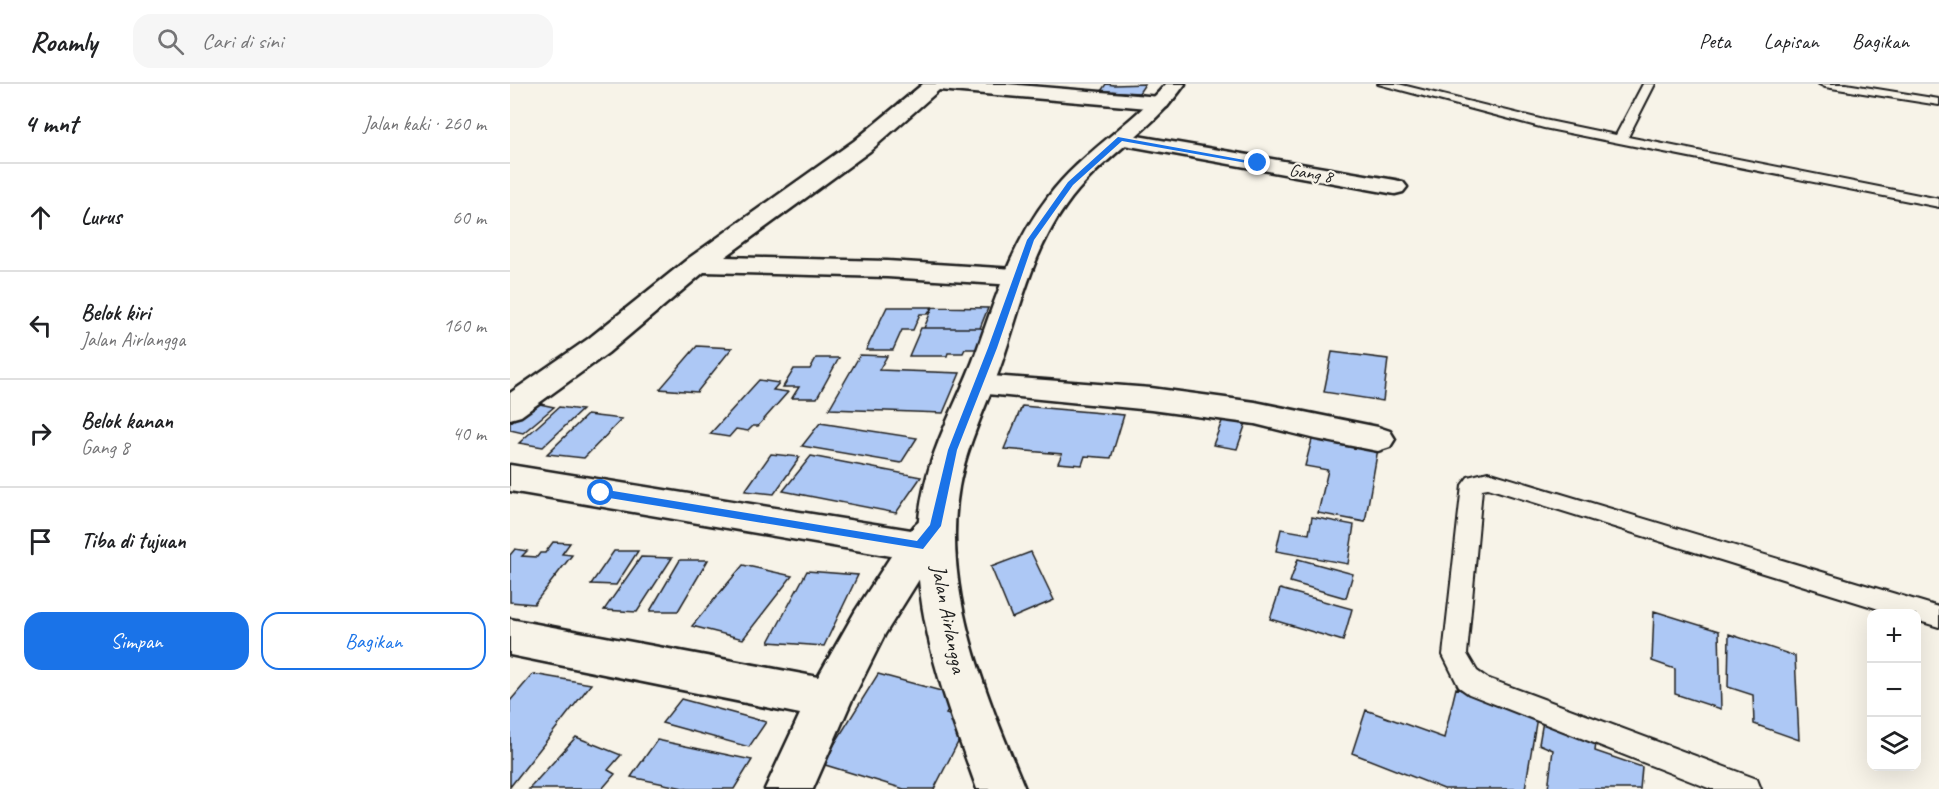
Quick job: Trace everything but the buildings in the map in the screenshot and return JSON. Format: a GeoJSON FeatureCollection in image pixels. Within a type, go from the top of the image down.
{"type":"FeatureCollection","features":[{"type":"Feature","properties":{"kind":"street"},"geometry":{"type":"LineString","coordinates":[[510,408],[598,346],[698,264],[862,146],[934,84]]}},
{"type":"Feature","properties":{"kind":"street"},"geometry":{"type":"LineString","coordinates":[[939,84],[1168,94]]}},
{"type":"Feature","properties":{"kind":"street","name":"Jalan Airlangga"},"geometry":{"type":"LineString","coordinates":[[1001,789],[964,695],[927,536],[952,450],[1030,240],[1071,183],[1168,94]]}},
{"type":"Feature","properties":{"kind":"street","name":"Gang 8"},"geometry":{"type":"LineString","coordinates":[[1120,139],[1395,188]]}},
{"type":"Feature","properties":{"kind":"street"},"geometry":{"type":"LineString","coordinates":[[698,264],[887,269],[1016,277]]}},
{"type":"Feature","properties":{"kind":"street"},"geometry":{"type":"LineString","coordinates":[[978,385],[1151,399],[1255,413],[1316,428],[1378,439]]}},
{"type":"Feature","properties":{"kind":"street"},"geometry":{"type":"LineString","coordinates":[[510,478],[927,536],[891,589],[828,699],[789,789]]}},
{"type":"Feature","properties":{"kind":"street"},"geometry":{"type":"LineString","coordinates":[[510,638],[828,699]]}},
{"type":"Feature","properties":{"kind":"lane"},"geometry":{"type":"LineString","coordinates":[[1384,84],[1544,124],[1939,203]]}},
{"type":"Feature","properties":{"kind":"lane"},"geometry":{"type":"LineString","coordinates":[[1621,138],[1649,84]]}},
{"type":"Feature","properties":{"kind":"lane"},"geometry":{"type":"LineString","coordinates":[[1825,84],[1939,102]]}},
{"type":"Feature","properties":{"kind":"lane"},"geometry":{"type":"LineString","coordinates":[[1747,789],[1478,686],[1468,679],[1455,655],[1472,485],[1475,482],[1488,480],[1939,617]]}},
{"type":"Feature","properties":{"kind":"route"},"geometry":{"type":"LineString","coordinates":[[601,493],[920,546],[935,526],[942,486],[952,450],[993,348],[1030,240],[1071,183],[1120,139],[1258,163]]}}]}
